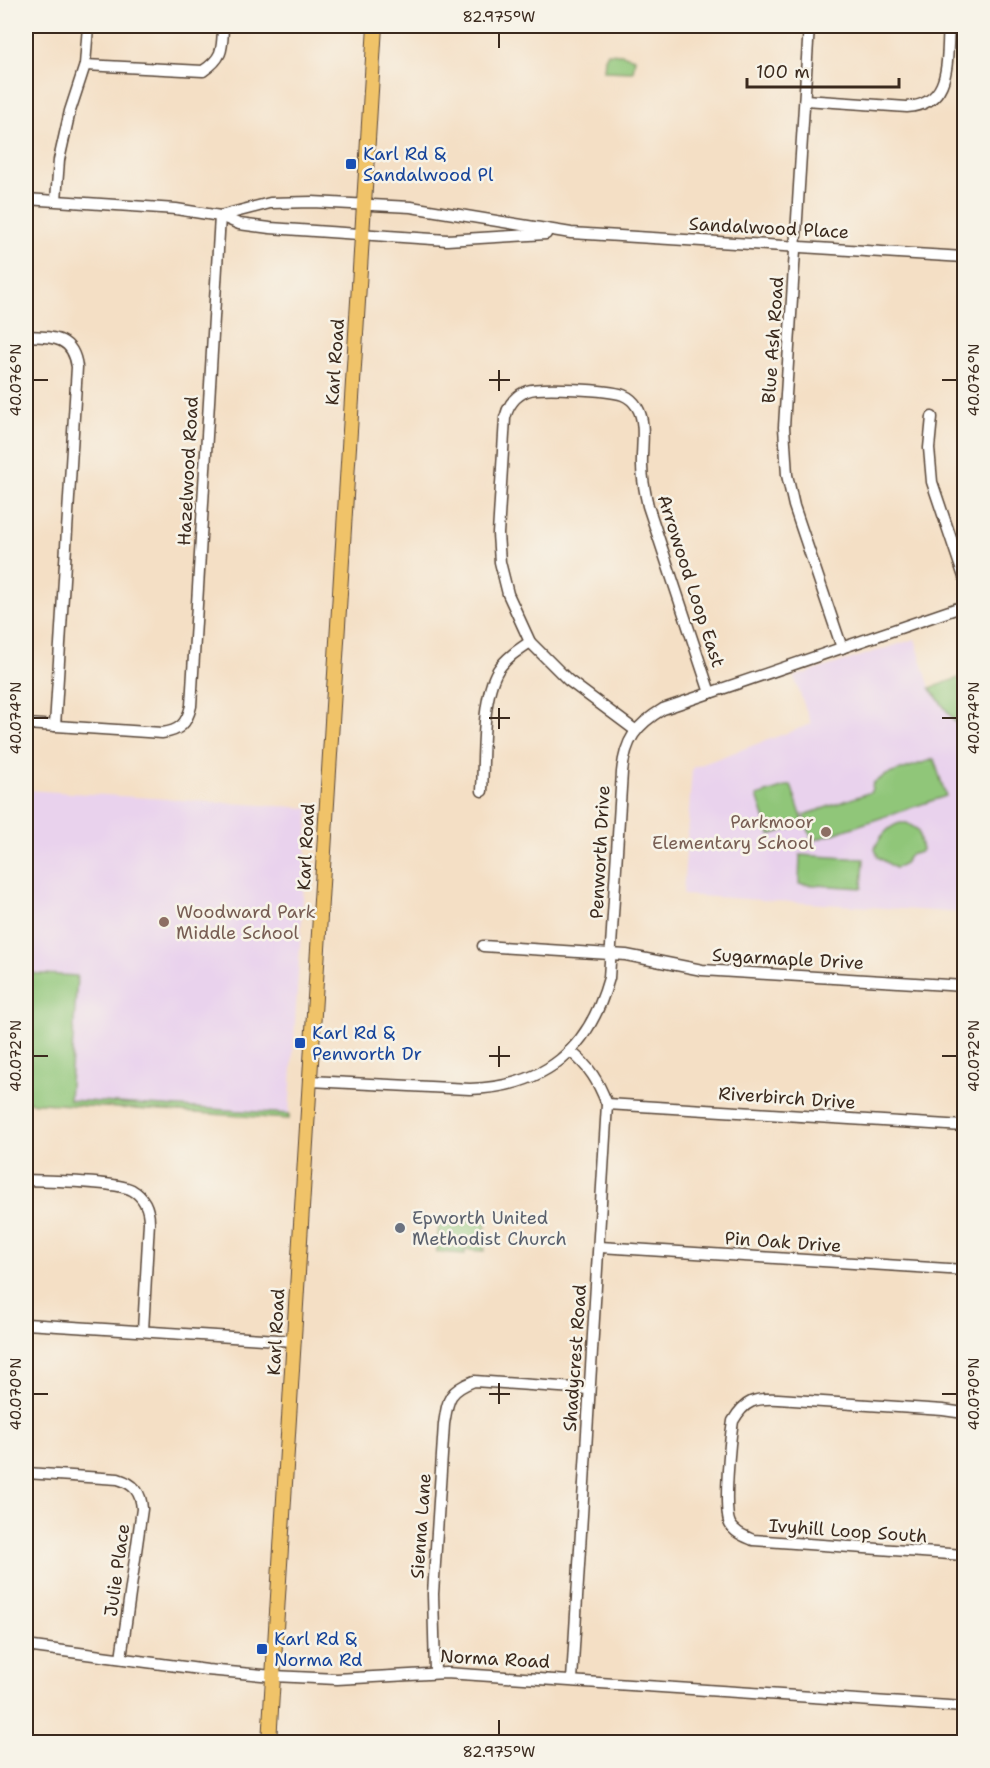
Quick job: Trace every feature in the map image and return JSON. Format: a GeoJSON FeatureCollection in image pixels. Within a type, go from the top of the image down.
{"type":"FeatureCollection","features":[{"type":"Feature","properties":{"kind":"main road","name":"Karl Road"},"geometry":{"type":"LineString","coordinates":[[269,1743],[375,26]]}},
{"type":"Feature","properties":{"kind":"street"},"geometry":{"type":"LineString","coordinates":[[56,200],[59,160],[70,111],[85,65],[88,26]]}},
{"type":"Feature","properties":{"kind":"street"},"geometry":{"type":"LineString","coordinates":[[85,65],[203,71],[220,57],[223,26]]}},
{"type":"Feature","properties":{"kind":"street","name":"Blue Ash Road"},"geometry":{"type":"LineString","coordinates":[[809,26],[784,427],[787,475],[794,506],[842,648]]}},
{"type":"Feature","properties":{"kind":"street"},"geometry":{"type":"LineString","coordinates":[[805,100],[907,107],[928,102],[941,89],[946,72],[949,26]]}},
{"type":"Feature","properties":{"kind":"street","name":"Sandalwood Place"},"geometry":{"type":"LineString","coordinates":[[26,199],[176,209],[220,216],[254,227],[447,240],[571,233]]}},
{"type":"Feature","properties":{"kind":"street","name":"Sandalwood Place"},"geometry":{"type":"LineString","coordinates":[[220,216],[270,202],[364,205],[436,210],[571,233],[964,257]]}},
{"type":"Feature","properties":{"kind":"street","name":"Hazelwood Road"},"geometry":{"type":"LineString","coordinates":[[55,726],[162,733],[173,732],[189,717],[220,216]]}},
{"type":"Feature","properties":{"kind":"street"},"geometry":{"type":"LineString","coordinates":[[26,336],[62,340],[70,346],[77,367],[55,726],[26,724]]}},
{"type":"Feature","properties":{"kind":"street","name":"Arrowood Loop East"},"geometry":{"type":"LineString","coordinates":[[530,642],[508,594],[500,562],[498,534],[505,418],[508,407],[527,391],[541,388],[623,395],[637,407],[642,426],[643,486],[648,506],[710,693]]}},
{"type":"Feature","properties":{"kind":"street"},"geometry":{"type":"LineString","coordinates":[[932,417],[929,448],[932,482],[964,577]]}},
{"type":"Feature","properties":{"kind":"street"},"geometry":{"type":"LineString","coordinates":[[482,791],[489,692],[499,669],[507,659],[530,642],[568,680],[634,730],[650,716],[663,709],[964,606]]}},
{"type":"Feature","properties":{"kind":"street","name":"Penworth Drive"},"geometry":{"type":"LineString","coordinates":[[310,1081],[490,1089],[528,1079],[544,1071],[570,1051],[589,1028],[602,1004],[609,978],[622,772],[626,750],[634,730]]}},
{"type":"Feature","properties":{"kind":"street","name":"Sugarmaple Drive"},"geometry":{"type":"LineString","coordinates":[[483,946],[611,954],[657,960],[702,970],[964,986]]}},
{"type":"Feature","properties":{"kind":"street","name":"Shadycrest Road"},"geometry":{"type":"LineString","coordinates":[[570,1051],[581,1060],[598,1081],[607,1104],[572,1680]]}},
{"type":"Feature","properties":{"kind":"street","name":"Riverbirch Drive"},"geometry":{"type":"LineString","coordinates":[[607,1104],[964,1126]]}},
{"type":"Feature","properties":{"kind":"street"},"geometry":{"type":"LineString","coordinates":[[26,1180],[117,1185],[134,1191],[141,1198],[149,1213],[143,1331]]}},
{"type":"Feature","properties":{"kind":"street","name":"Pin Oak Drive"},"geometry":{"type":"LineString","coordinates":[[600,1247],[964,1270]]}},
{"type":"Feature","properties":{"kind":"street"},"geometry":{"type":"LineString","coordinates":[[26,1324],[294,1341]]}},
{"type":"Feature","properties":{"kind":"street","name":"Sienna Lane"},"geometry":{"type":"LineString","coordinates":[[435,1672],[433,1594],[444,1424],[447,1403],[451,1394],[460,1386],[474,1381],[589,1389]]}},
{"type":"Feature","properties":{"kind":"street","name":"Ivyhill Loop South"},"geometry":{"type":"LineString","coordinates":[[964,1413],[778,1399],[748,1402],[733,1421],[727,1506],[729,1521],[733,1528],[753,1540],[964,1556]]}},
{"type":"Feature","properties":{"kind":"street","name":"Julie Place"},"geometry":{"type":"LineString","coordinates":[[26,1473],[118,1479],[128,1482],[142,1497],[121,1658]]}},
{"type":"Feature","properties":{"kind":"street","name":"Norma Road"},"geometry":{"type":"LineString","coordinates":[[26,1646],[207,1670],[273,1676],[368,1678],[435,1672],[964,1707]]}},
{"type":"Feature","properties":{"kind":"shaded area","name":"Parkmoor Elementary School"},"geometry":{"type":"Polygon","coordinates":[[[915,639],[930,688],[964,734],[964,913],[683,895],[692,768],[811,724],[794,677],[915,639]]]}},
{"type":"Feature","properties":{"kind":"shaded area","name":"Woodward Park Middle School"},"geometry":{"type":"Polygon","coordinates":[[[26,790],[309,808],[289,1114],[69,1100],[77,977],[26,973],[26,790]]]}},
{"type":"Feature","properties":{"kind":"green space"},"geometry":{"type":"Polygon","coordinates":[[[608,53],[635,58],[633,72],[604,71],[608,53]]]}},
{"type":"Feature","properties":{"kind":"green space"},"geometry":{"type":"Polygon","coordinates":[[[964,676],[964,734],[930,688],[964,676]]]}},
{"type":"Feature","properties":{"kind":"green space"},"geometry":{"type":"Polygon","coordinates":[[[934,759],[946,796],[812,841],[804,815],[871,792],[873,783],[886,775],[934,759]]]}},
{"type":"Feature","properties":{"kind":"green space"},"geometry":{"type":"Polygon","coordinates":[[[791,785],[804,824],[770,835],[757,796],[791,785]]]}},
{"type":"Feature","properties":{"kind":"green space"},"geometry":{"type":"Polygon","coordinates":[[[900,823],[907,823],[918,830],[922,850],[910,855],[902,866],[895,868],[878,857],[875,849],[885,833],[900,823]]]}},
{"type":"Feature","properties":{"kind":"green space"},"geometry":{"type":"Polygon","coordinates":[[[800,855],[864,859],[862,888],[799,884],[800,855]]]}},
{"type":"Feature","properties":{"kind":"green space"},"geometry":{"type":"Polygon","coordinates":[[[26,973],[77,976],[69,1100],[289,1114],[289,1119],[26,1102],[26,973]]]}},
{"type":"Feature","properties":{"kind":"green space"},"geometry":{"type":"Polygon","coordinates":[[[439,1219],[486,1221],[484,1251],[465,1250],[465,1254],[437,1252],[439,1219]]]}},
{"type":"Feature","properties":{"kind":"place","name":"Karl Rd & Sandalwood Pl"},"geometry":{"type":"Point","coordinates":[351,164]}},
{"type":"Feature","properties":{"kind":"place","name":"Parkmoor Elementary School"},"geometry":{"type":"Point","coordinates":[826,832]}},
{"type":"Feature","properties":{"kind":"place","name":"Woodward Park Middle School"},"geometry":{"type":"Point","coordinates":[164,922]}},
{"type":"Feature","properties":{"kind":"place","name":"Karl Rd & Penworth Dr"},"geometry":{"type":"Point","coordinates":[300,1043]}},
{"type":"Feature","properties":{"kind":"place","name":"Epworth United Methodist Church"},"geometry":{"type":"Point","coordinates":[400,1228]}},
{"type":"Feature","properties":{"kind":"place","name":"Karl Rd & Norma Rd"},"geometry":{"type":"Point","coordinates":[262,1649]}}]}
